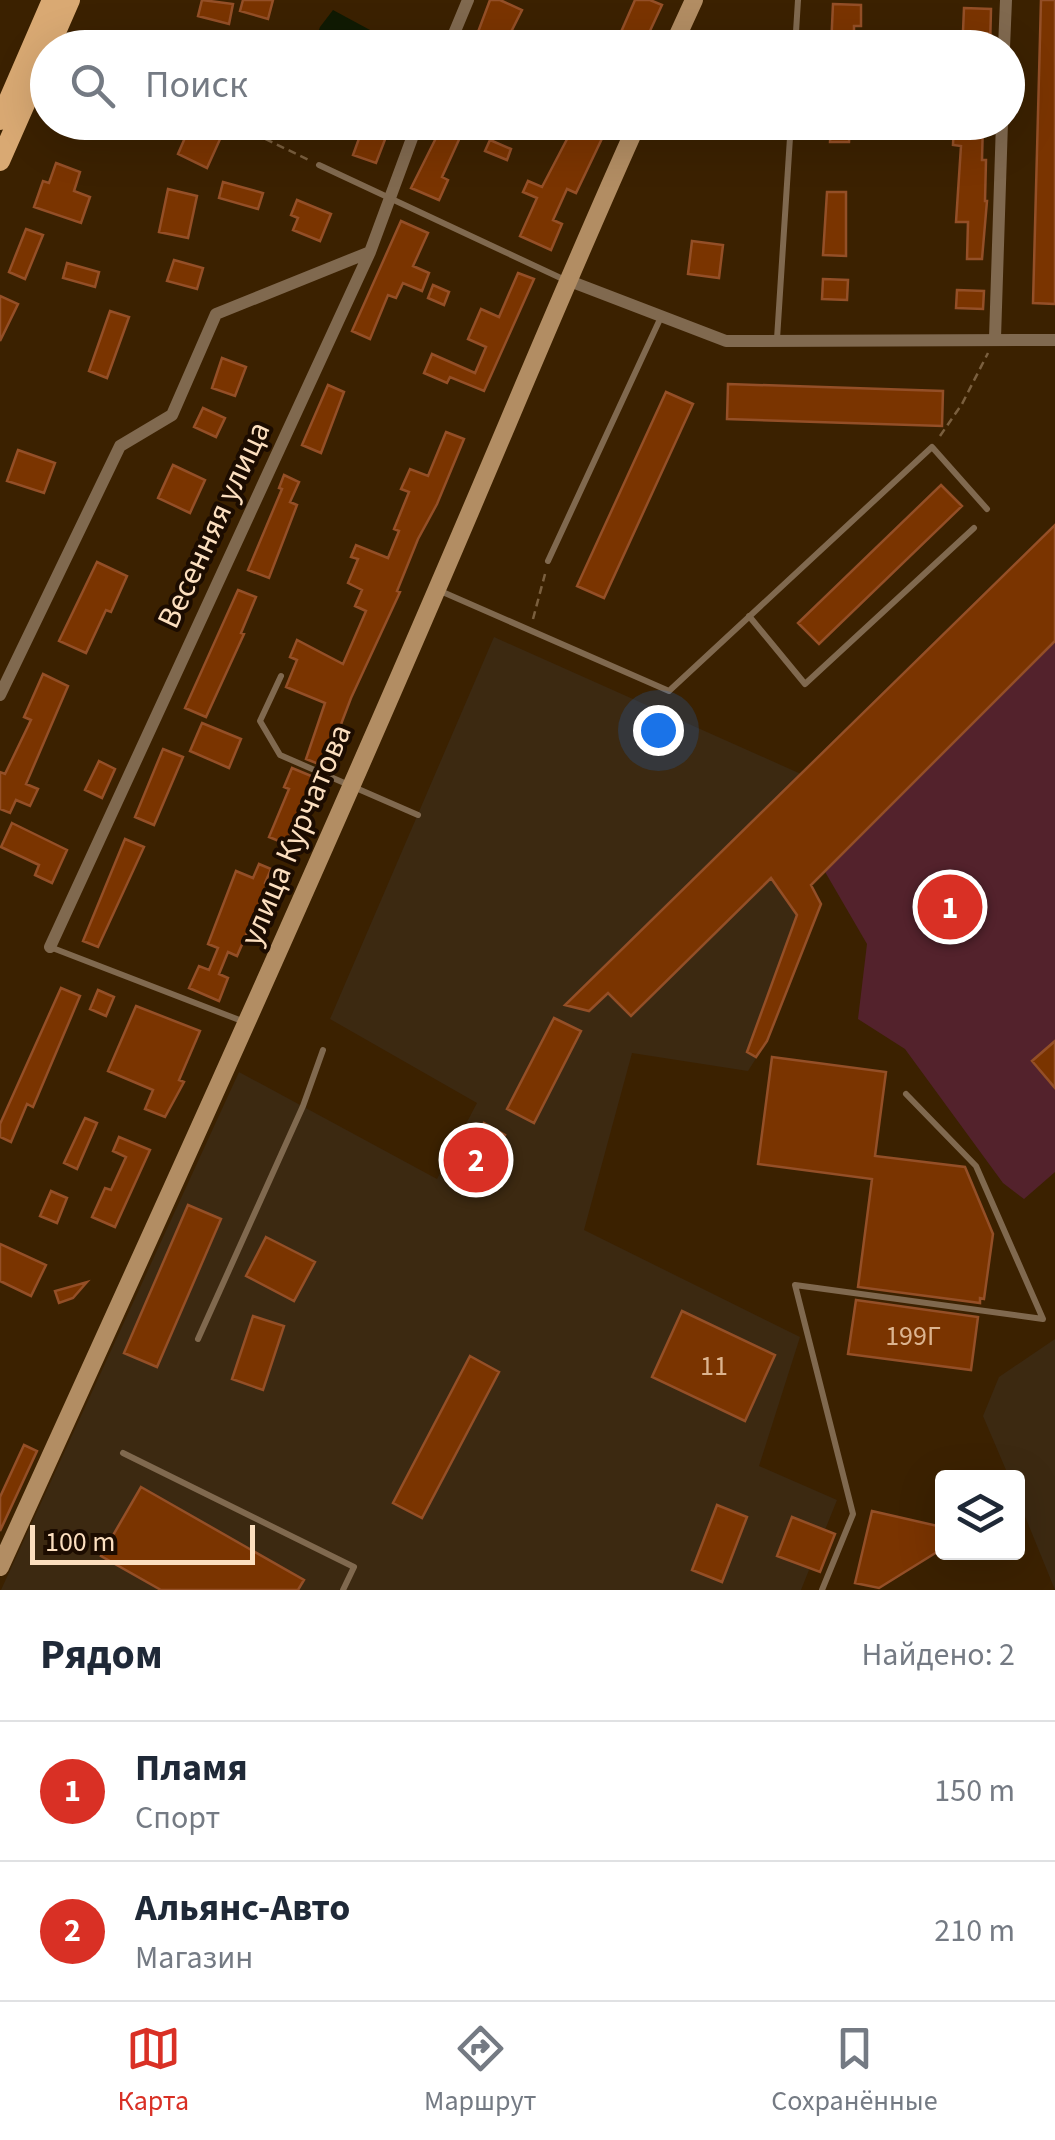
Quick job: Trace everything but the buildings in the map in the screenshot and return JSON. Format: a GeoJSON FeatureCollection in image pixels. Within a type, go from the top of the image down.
{"type":"FeatureCollection","features":[{"type":"Feature","properties":{"kind":"main road"},"geometry":{"type":"LineString","coordinates":[[39,30],[52,0]]}},
{"type":"Feature","properties":{"kind":"main road"},"geometry":{"type":"LineString","coordinates":[[57,30],[70,0]]}},
{"type":"Feature","properties":{"kind":"main road"},"geometry":{"type":"LineString","coordinates":[[0,120],[30,51]]}},
{"type":"Feature","properties":{"kind":"main road"},"geometry":{"type":"LineString","coordinates":[[0,161],[30,92]]}},
{"type":"Feature","properties":{"kind":"street"},"geometry":{"type":"LineString","coordinates":[[456,30],[468,0]]}},
{"type":"Feature","properties":{"kind":"street"},"geometry":{"type":"LineString","coordinates":[[680,30],[694,0]]}},
{"type":"Feature","properties":{"kind":"street"},"geometry":{"type":"LineString","coordinates":[[1005,30],[1006,0]]}},
{"type":"Feature","properties":{"kind":"street","name":"Весенняя улица"},"geometry":{"type":"LineString","coordinates":[[50,947],[370,252],[411,140]]}},
{"type":"Feature","properties":{"kind":"street","name":"улица Курчатова"},"geometry":{"type":"LineString","coordinates":[[0,1567],[248,1024],[437,590],[566,280],[630,140]]}},
{"type":"Feature","properties":{"kind":"street"},"geometry":{"type":"LineString","coordinates":[[996,338],[1002,140]]}},
{"type":"Feature","properties":{"kind":"street"},"geometry":{"type":"LineString","coordinates":[[0,695],[120,446],[172,416],[216,314],[370,252]]}},
{"type":"Feature","properties":{"kind":"street"},"geometry":{"type":"LineString","coordinates":[[566,280],[726,341],[1055,340]]}},
{"type":"Feature","properties":{"kind":"lane"},"geometry":{"type":"LineString","coordinates":[[796,30],[798,0]]}},
{"type":"Feature","properties":{"kind":"lane"},"geometry":{"type":"LineString","coordinates":[[777,340],[790,140]]}},
{"type":"Feature","properties":{"kind":"lane"},"geometry":{"type":"LineString","coordinates":[[319,165],[566,280]]}},
{"type":"Feature","properties":{"kind":"lane"},"geometry":{"type":"LineString","coordinates":[[548,560],[661,317]]}},
{"type":"Feature","properties":{"kind":"lane"},"geometry":{"type":"LineString","coordinates":[[437,590],[669,690],[932,447],[987,509]]}},
{"type":"Feature","properties":{"kind":"lane"},"geometry":{"type":"LineString","coordinates":[[749,616],[805,684],[974,528]]}},
{"type":"Feature","properties":{"kind":"lane"},"geometry":{"type":"LineString","coordinates":[[282,676],[260,720],[280,755],[418,814]]}},
{"type":"Feature","properties":{"kind":"lane"},"geometry":{"type":"LineString","coordinates":[[50,947],[248,1024]]}},
{"type":"Feature","properties":{"kind":"lane"},"geometry":{"type":"LineString","coordinates":[[198,1340],[303,1106],[324,1050]]}},
{"type":"Feature","properties":{"kind":"lane"},"geometry":{"type":"LineString","coordinates":[[822,1590],[853,1514],[794,1285],[1043,1319],[976,1166],[906,1094]]}},
{"type":"Feature","properties":{"kind":"lane"},"geometry":{"type":"LineString","coordinates":[[123,1453],[354,1567],[343,1590]]}},
{"type":"Feature","properties":{"kind":"path"},"geometry":{"type":"LineString","coordinates":[[267,140],[319,165]]}},
{"type":"Feature","properties":{"kind":"path"},"geometry":{"type":"LineString","coordinates":[[932,447],[962,404],[996,338]]}},
{"type":"Feature","properties":{"kind":"path"},"geometry":{"type":"LineString","coordinates":[[530,630],[548,560]]}},
{"type":"Feature","properties":{"kind":"shaded area"},"geometry":{"type":"Polygon","coordinates":[[[333,10],[370,30],[319,30],[333,10]]]}},
{"type":"Feature","properties":{"kind":"shaded area"},"geometry":{"type":"Polygon","coordinates":[[[1055,525],[1055,641],[811,885],[821,904],[767,1041],[748,1071],[632,1053],[584,1230],[800,1337],[759,1466],[837,1500],[801,1590],[1,1590],[239,1072],[437,1179],[477,1103],[330,1019],[494,637],[801,774],[1055,525]]]}},
{"type":"Feature","properties":{"kind":"shaded area"},"geometry":{"type":"Polygon","coordinates":[[[1055,641],[1055,1172],[1024,1199],[1003,1183],[905,1049],[858,1019],[867,944],[824,870],[1055,641]]]}},
{"type":"Feature","properties":{"kind":"shaded area"},"geometry":{"type":"Polygon","coordinates":[[[1055,1339],[1055,1590],[1025,1516],[1025,1470],[1006,1470],[983,1416],[999,1377],[1055,1339]]]}},
{"type":"Feature","properties":{"kind":"place","name":"Пламя"},"geometry":{"type":"Point","coordinates":[950,907]}},
{"type":"Feature","properties":{"kind":"place","name":"Альянс-Авто"},"geometry":{"type":"Point","coordinates":[476,1160]}}]}
